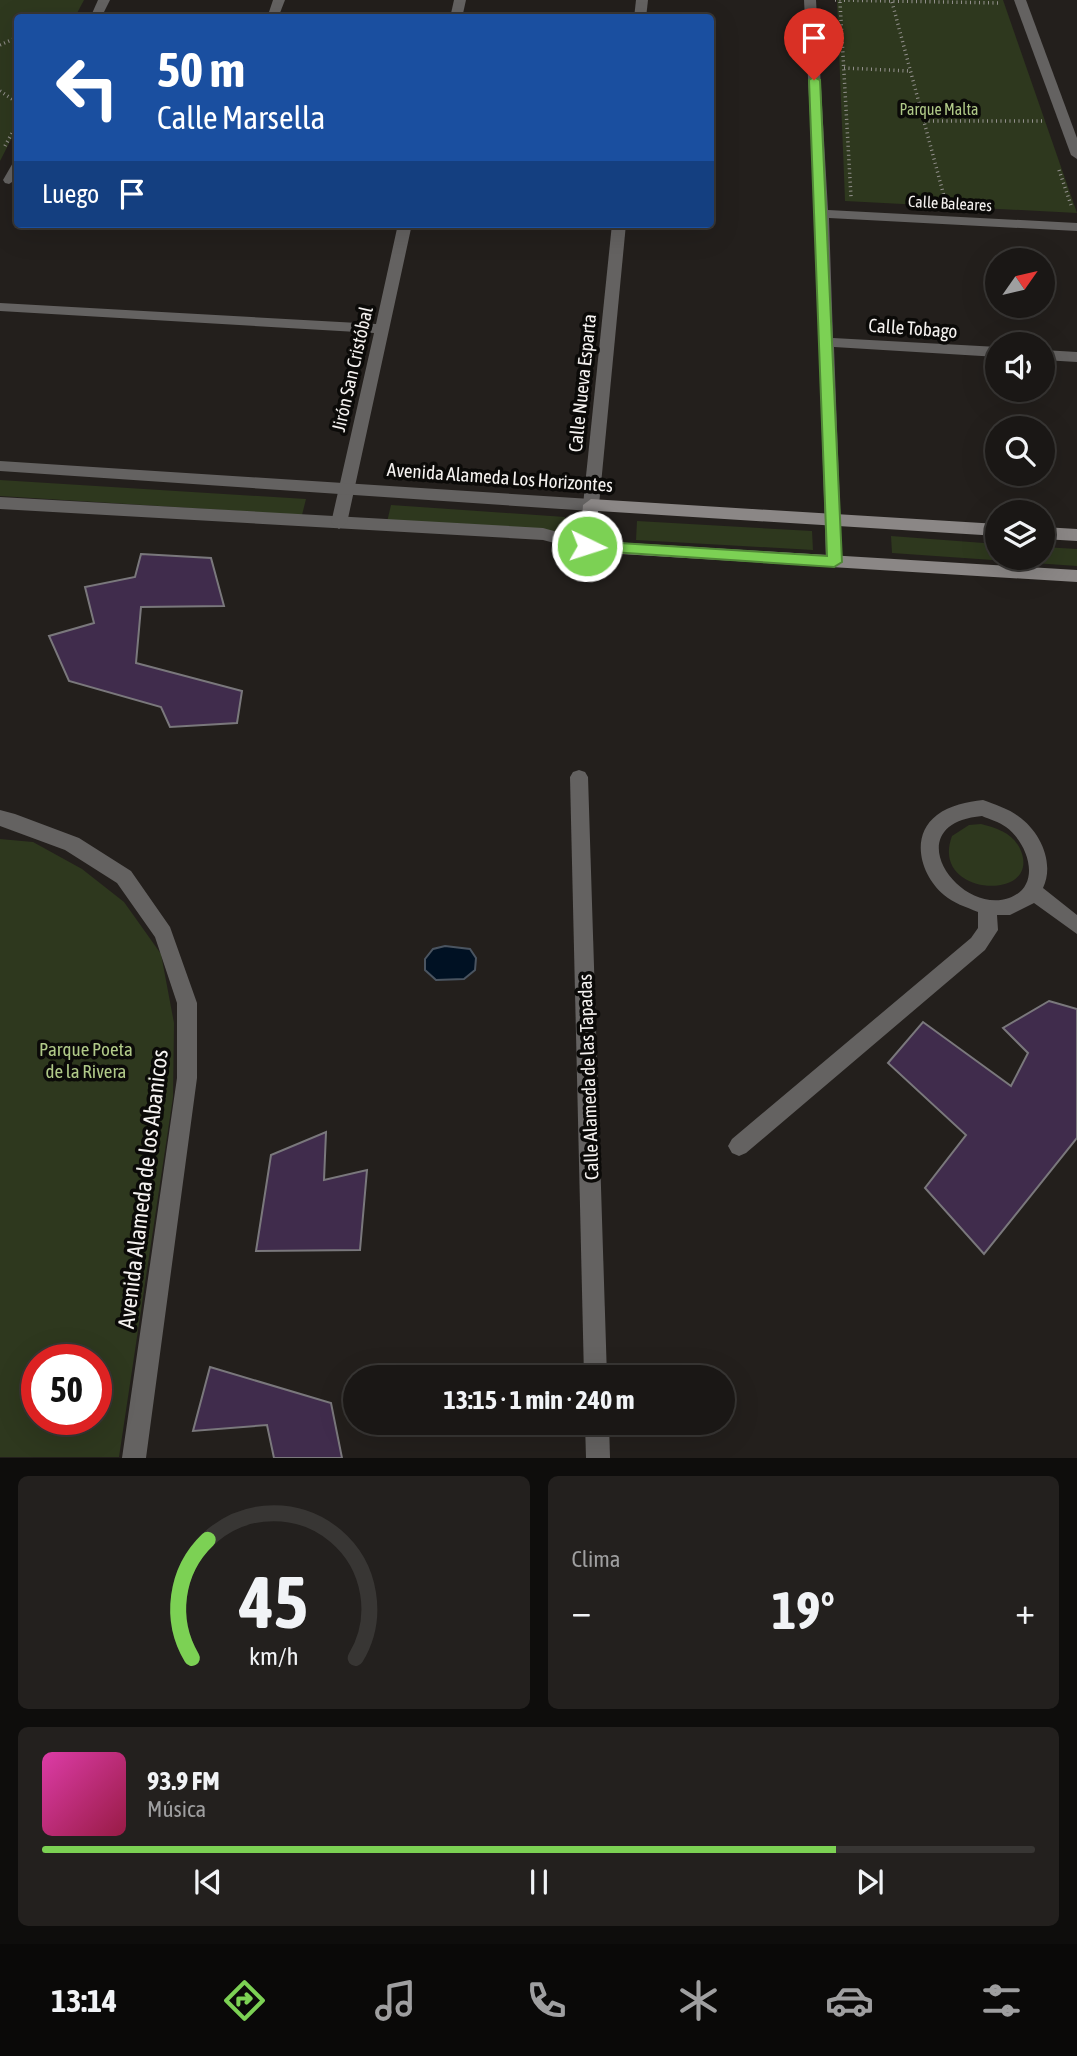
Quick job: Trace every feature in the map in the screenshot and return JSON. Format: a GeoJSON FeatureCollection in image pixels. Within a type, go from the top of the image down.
{"type":"FeatureCollection","features":[{"type":"Feature","properties":{"kind":"main road","name":"Avenida Alameda Los Horizontes"},"geometry":{"type":"LineString","coordinates":[[591,505],[985,529]]}},
{"type":"Feature","properties":{"kind":"main road","name":"Calle Nueva Esparta"},"geometry":{"type":"LineString","coordinates":[[587,546],[591,505]]}},
{"type":"Feature","properties":{"kind":"main road"},"geometry":{"type":"LineString","coordinates":[[1055,534],[1077,535]]}},
{"type":"Feature","properties":{"kind":"main road"},"geometry":{"type":"LineString","coordinates":[[587,546],[1077,576]]}},
{"type":"Feature","properties":{"kind":"street"},"geometry":{"type":"LineString","coordinates":[[810,0],[822,214],[834,562]]}},
{"type":"Feature","properties":{"kind":"street"},"geometry":{"type":"LineString","coordinates":[[1020,0],[1077,155]]}},
{"type":"Feature","properties":{"kind":"street","name":"Calle Baleares"},"geometry":{"type":"LineString","coordinates":[[822,214],[1077,227]]}},
{"type":"Feature","properties":{"kind":"street","name":"Jirón San Cristóbal"},"geometry":{"type":"LineString","coordinates":[[340,523],[345,488],[404,228]]}},
{"type":"Feature","properties":{"kind":"street","name":"Calle Nueva Esparta"},"geometry":{"type":"LineString","coordinates":[[591,505],[619,228]]}},
{"type":"Feature","properties":{"kind":"street"},"geometry":{"type":"LineString","coordinates":[[0,307],[381,330]]}},
{"type":"Feature","properties":{"kind":"street","name":"Calle Tobago"},"geometry":{"type":"LineString","coordinates":[[827,342],[985,351]]}},
{"type":"Feature","properties":{"kind":"street"},"geometry":{"type":"LineString","coordinates":[[1055,356],[1077,357]]}},
{"type":"Feature","properties":{"kind":"street","name":"Avenida Alameda Los Horizontes"},"geometry":{"type":"LineString","coordinates":[[0,466],[591,505]]}},
{"type":"Feature","properties":{"kind":"street"},"geometry":{"type":"LineString","coordinates":[[0,503],[543,534],[587,546]]}},
{"type":"Feature","properties":{"kind":"street","name":"Calle Alameda de las Tapadas"},"geometry":{"type":"LineString","coordinates":[[579,777],[596,1365]]}},
{"type":"Feature","properties":{"kind":"street"},"geometry":{"type":"LineString","coordinates":[[983,808],[1003,812],[1021,821],[1035,834],[1044,849],[1048,865],[1045,881],[1037,894],[1024,903],[1006,907],[987,906],[968,901],[951,891],[937,876],[930,859],[928,842],[935,827],[947,815],[964,809],[983,808]]}},
{"type":"Feature","properties":{"kind":"street","name":"Avenida Alameda de los Abanicos"},"geometry":{"type":"LineString","coordinates":[[0,818],[9,819],[72,844],[124,877],[163,933],[187,1003],[187,1078],[134,1458]]}},
{"type":"Feature","properties":{"kind":"street"},"geometry":{"type":"LineString","coordinates":[[1037,894],[1077,926]]}},
{"type":"Feature","properties":{"kind":"street"},"geometry":{"type":"LineString","coordinates":[[739,1146],[978,944],[988,930],[987,906]]}},
{"type":"Feature","properties":{"kind":"street"},"geometry":{"type":"LineString","coordinates":[[597,1435],[598,1458]]}},
{"type":"Feature","properties":{"kind":"path"},"geometry":{"type":"LineString","coordinates":[[835,0],[1000,3]]}},
{"type":"Feature","properties":{"kind":"path"},"geometry":{"type":"LineString","coordinates":[[840,2],[851,200]]}},
{"type":"Feature","properties":{"kind":"path"},"geometry":{"type":"LineString","coordinates":[[892,2],[947,205]]}},
{"type":"Feature","properties":{"kind":"path"},"geometry":{"type":"LineString","coordinates":[[844,68],[910,71]]}},
{"type":"Feature","properties":{"kind":"path"},"geometry":{"type":"LineString","coordinates":[[924,121],[1042,121]]}},
{"type":"Feature","properties":{"kind":"path"},"geometry":{"type":"LineString","coordinates":[[0,155],[14,129]]}},
{"type":"Feature","properties":{"kind":"path"},"geometry":{"type":"LineString","coordinates":[[1055,159],[1073,211],[1061,210]]}},
{"type":"Feature","properties":{"kind":"green space"},"geometry":{"type":"Polygon","coordinates":[[[0,0],[84,0],[77,14],[14,14],[14,134],[0,161],[0,0]]]}},
{"type":"Feature","properties":{"kind":"green space","name":"Parque Malta"},"geometry":{"type":"Polygon","coordinates":[[[837,0],[1003,0],[1077,213],[845,201],[837,0]]]}},
{"type":"Feature","properties":{"kind":"green space"},"geometry":{"type":"Polygon","coordinates":[[[0,480],[306,499],[302,515],[0,496],[0,480]]]}},
{"type":"Feature","properties":{"kind":"green space"},"geometry":{"type":"Polygon","coordinates":[[[391,505],[565,517],[563,534],[387,522],[391,505]]]}},
{"type":"Feature","properties":{"kind":"green space"},"geometry":{"type":"Polygon","coordinates":[[[637,521],[812,531],[813,550],[636,540],[637,521]]]}},
{"type":"Feature","properties":{"kind":"green space"},"geometry":{"type":"Polygon","coordinates":[[[891,536],[985,543],[985,560],[892,553],[891,536]]]}},
{"type":"Feature","properties":{"kind":"green space"},"geometry":{"type":"Polygon","coordinates":[[[1055,548],[1077,549],[1077,566],[1055,564],[1055,548]]]}},
{"type":"Feature","properties":{"kind":"green space"},"geometry":{"type":"Polygon","coordinates":[[[981,824],[1005,833],[1018,845],[1023,868],[1015,879],[1002,885],[985,886],[969,881],[956,871],[949,856],[952,836],[969,825],[981,824]]]}},
{"type":"Feature","properties":{"kind":"green space","name":"Parque Poeta de la Rivera"},"geometry":{"type":"Polygon","coordinates":[[[0,839],[33,842],[82,869],[124,902],[161,954],[174,1023],[173,1097],[119,1457],[0,1457],[0,839]]]}},
{"type":"Feature","properties":{"kind":"water"},"geometry":{"type":"Polygon","coordinates":[[[445,946],[470,949],[476,958],[475,970],[464,979],[436,980],[425,970],[425,959],[433,949],[445,946]]]}},
{"type":"Feature","properties":{"kind":"building"},"geometry":{"type":"Polygon","coordinates":[[[141,554],[211,558],[224,606],[141,607],[136,663],[242,691],[237,723],[170,727],[161,707],[69,681],[49,636],[94,623],[85,587],[135,577],[141,554]]]}},
{"type":"Feature","properties":{"kind":"building"},"geometry":{"type":"Polygon","coordinates":[[[1049,1001],[1077,1009],[1077,1138],[984,1254],[925,1188],[966,1135],[888,1063],[923,1022],[1011,1086],[1028,1053],[1003,1028],[1049,1001]]]}},
{"type":"Feature","properties":{"kind":"building"},"geometry":{"type":"Polygon","coordinates":[[[326,1132],[324,1180],[367,1170],[360,1250],[256,1251],[271,1155],[326,1132]]]}},
{"type":"Feature","properties":{"kind":"building"},"geometry":{"type":"Polygon","coordinates":[[[210,1367],[331,1403],[342,1458],[274,1458],[267,1425],[193,1431],[210,1367]]]}},
{"type":"Feature","properties":{"kind":"route"},"geometry":{"type":"LineString","coordinates":[[587,546],[834,562],[822,214],[814,80]]}}]}
